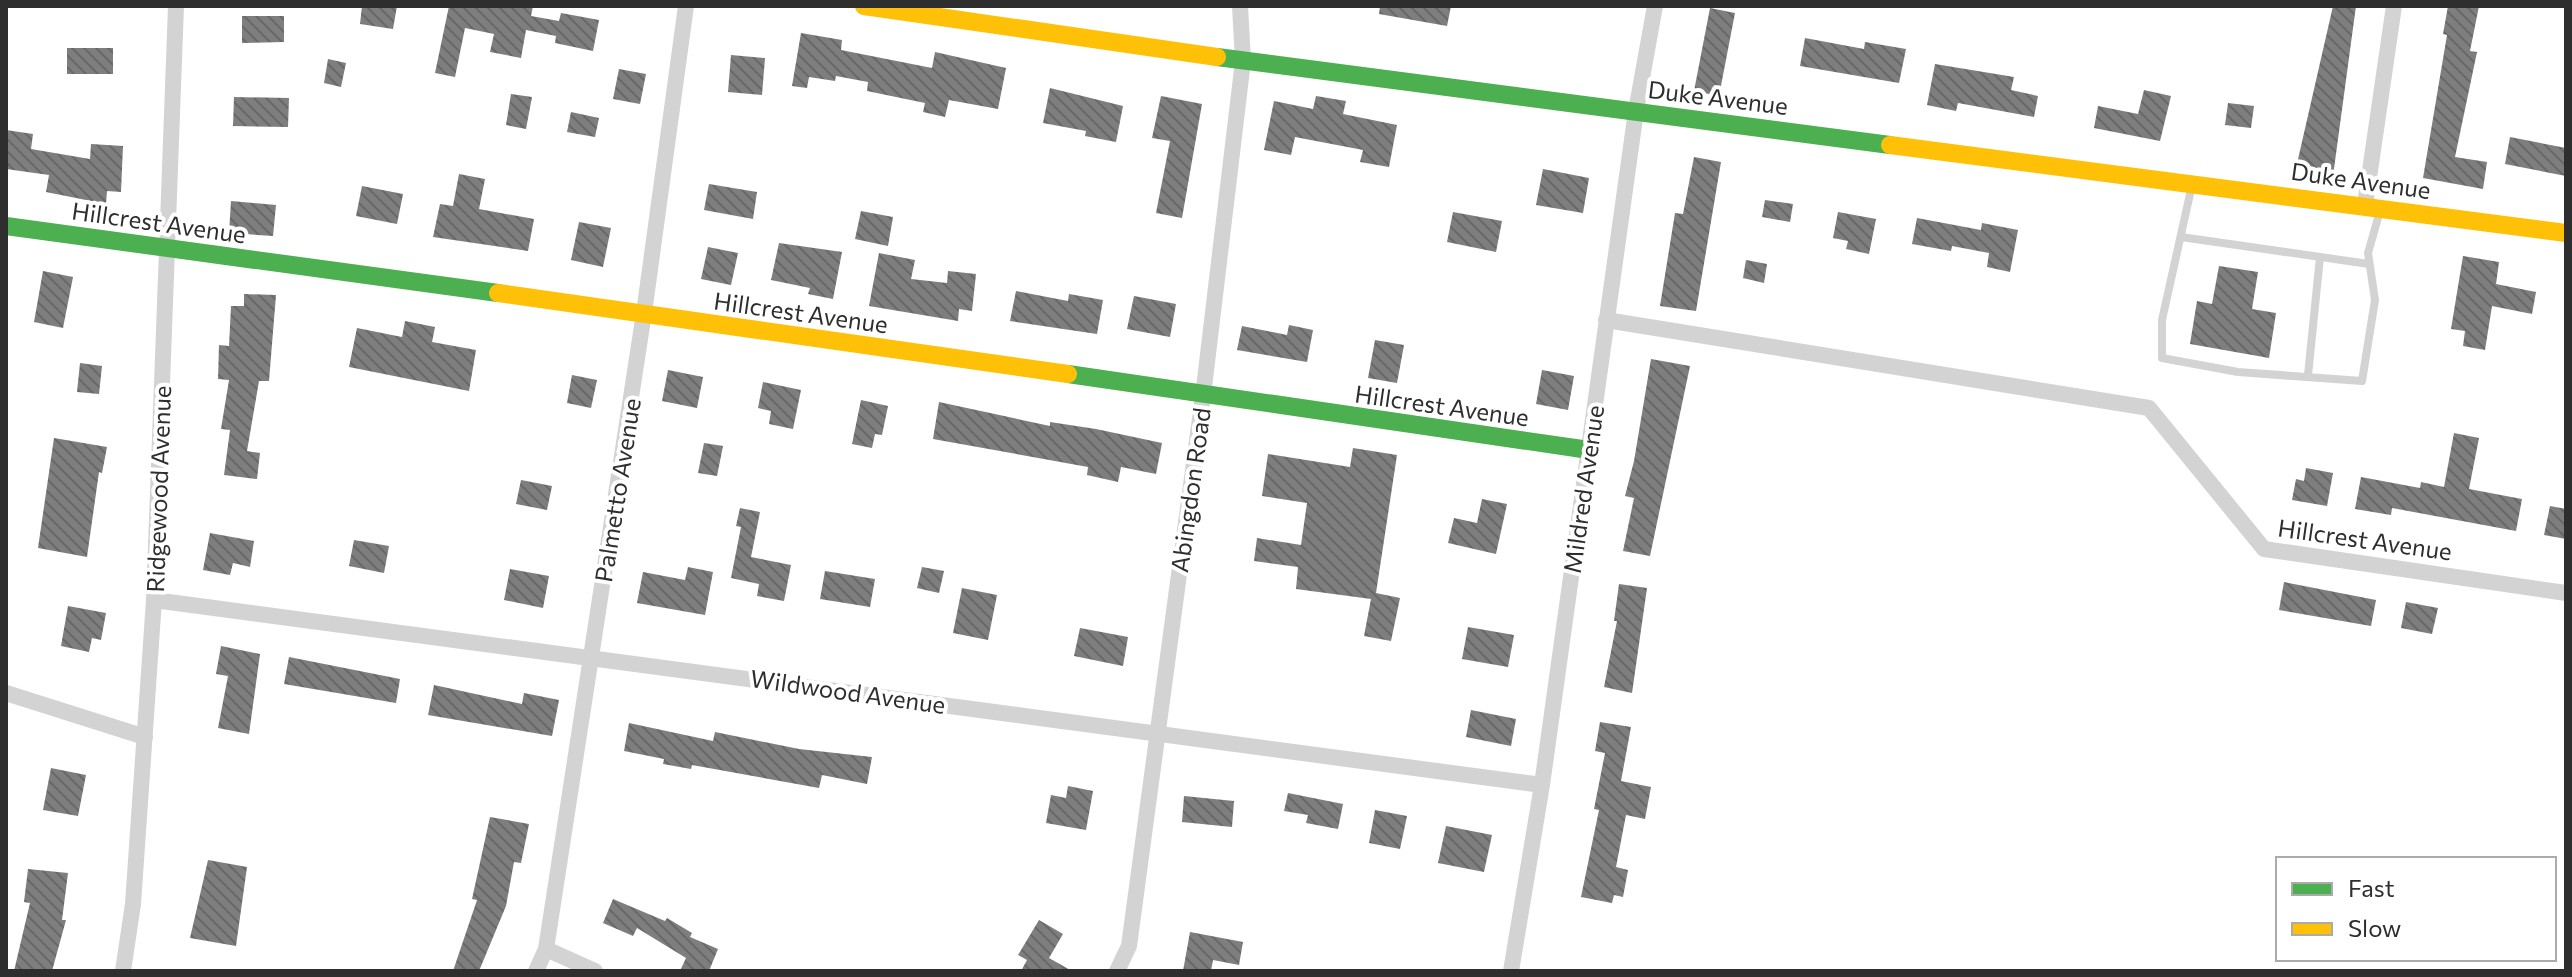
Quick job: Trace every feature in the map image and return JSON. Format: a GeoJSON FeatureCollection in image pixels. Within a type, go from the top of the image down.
{"type":"FeatureCollection","features":[{"type":"Feature","properties":{"kind":"street","name":"Ridgewood Avenue"},"geometry":{"type":"LineString","coordinates":[[123,971],[133,904],[154,600],[176,6]]}},
{"type":"Feature","properties":{"kind":"street","name":"Palmetto Avenue"},"geometry":{"type":"LineString","coordinates":[[536,971],[546,949],[644,313],[686,6]]}},
{"type":"Feature","properties":{"kind":"street","name":"Duke Avenue"},"geometry":{"type":"LineString","coordinates":[[864,6],[939,11],[1243,61],[2566,233]]}},
{"type":"Feature","properties":{"kind":"street","name":"Abingdon Road"},"geometry":{"type":"LineString","coordinates":[[1117,971],[1129,946],[1155,734],[1203,396],[1243,61],[1240,6]]}},
{"type":"Feature","properties":{"kind":"street","name":"Mildred Avenue"},"geometry":{"type":"LineString","coordinates":[[1515,969],[1636,111],[1655,6]]}},
{"type":"Feature","properties":{"kind":"street"},"geometry":{"type":"LineString","coordinates":[[2373,206],[2394,6]]}},
{"type":"Feature","properties":{"kind":"street","name":"Hillcrest Avenue"},"geometry":{"type":"LineString","coordinates":[[6,226],[644,313],[1589,450]]}},
{"type":"Feature","properties":{"kind":"street","name":"Hillcrest Avenue"},"geometry":{"type":"LineString","coordinates":[[1606,320],[2149,408],[2264,549],[2566,593]]}},
{"type":"Feature","properties":{"kind":"street","name":"Wildwood Avenue"},"geometry":{"type":"LineString","coordinates":[[154,600],[591,655],[1542,785]]}},
{"type":"Feature","properties":{"kind":"street"},"geometry":{"type":"LineString","coordinates":[[6,693],[145,737]]}},
{"type":"Feature","properties":{"kind":"street"},"geometry":{"type":"LineString","coordinates":[[546,949],[595,971]]}},
{"type":"Feature","properties":{"kind":"lane"},"geometry":{"type":"LineString","coordinates":[[2192,182],[2162,320],[2162,358],[2238,372],[2362,381],[2375,300],[2368,253],[2373,206]]}},
{"type":"Feature","properties":{"kind":"lane"},"geometry":{"type":"LineString","coordinates":[[2181,237],[2369,264]]}},
{"type":"Feature","properties":{"kind":"lane"},"geometry":{"type":"LineString","coordinates":[[2308,375],[2320,257]]}},
{"type":"Feature","properties":{"kind":"building"},"geometry":{"type":"Polygon","coordinates":[[[362,6],[397,6],[393,29],[360,24],[362,6]]]}},
{"type":"Feature","properties":{"kind":"building"},"geometry":{"type":"Polygon","coordinates":[[[449,6],[533,6],[531,16],[559,21],[561,13],[599,20],[593,51],[555,43],[556,36],[526,30],[521,58],[490,52],[494,34],[465,28],[455,77],[435,73],[449,6]]]}},
{"type":"Feature","properties":{"kind":"building"},"geometry":{"type":"Polygon","coordinates":[[[1380,6],[1451,6],[1447,26],[1379,14],[1380,6]]]}},
{"type":"Feature","properties":{"kind":"building"},"geometry":{"type":"Polygon","coordinates":[[[2333,6],[2356,6],[2333,176],[2296,168],[2333,6]]]}},
{"type":"Feature","properties":{"kind":"building"},"geometry":{"type":"Polygon","coordinates":[[[2448,6],[2479,6],[2470,51],[2477,52],[2455,157],[2487,162],[2483,189],[2423,178],[2447,35],[2443,34],[2448,6]]]}},
{"type":"Feature","properties":{"kind":"building"},"geometry":{"type":"Polygon","coordinates":[[[1710,8],[1735,13],[1719,96],[1694,91],[1710,8]]]}},
{"type":"Feature","properties":{"kind":"building"},"geometry":{"type":"Polygon","coordinates":[[[242,16],[284,16],[284,42],[242,43],[242,16]]]}},
{"type":"Feature","properties":{"kind":"building"},"geometry":{"type":"Polygon","coordinates":[[[801,33],[842,40],[841,50],[932,68],[935,52],[1006,68],[998,109],[949,100],[945,117],[923,112],[925,103],[867,91],[868,82],[836,76],[835,81],[809,77],[807,88],[792,86],[801,33]]]}},
{"type":"Feature","properties":{"kind":"building"},"geometry":{"type":"Polygon","coordinates":[[[1805,38],[1864,49],[1865,42],[1906,49],[1899,83],[1800,66],[1805,38]]]}},
{"type":"Feature","properties":{"kind":"building"},"geometry":{"type":"Polygon","coordinates":[[[67,48],[113,48],[113,74],[67,74],[67,48]]]}},
{"type":"Feature","properties":{"kind":"building"},"geometry":{"type":"Polygon","coordinates":[[[731,55],[765,58],[762,95],[728,92],[731,55]]]}},
{"type":"Feature","properties":{"kind":"building"},"geometry":{"type":"Polygon","coordinates":[[[328,59],[346,63],[341,87],[324,83],[328,59]]]}},
{"type":"Feature","properties":{"kind":"building"},"geometry":{"type":"Polygon","coordinates":[[[1935,64],[2014,77],[2011,90],[2038,96],[2034,117],[1958,103],[1956,111],[1927,105],[1935,64]]]}},
{"type":"Feature","properties":{"kind":"building"},"geometry":{"type":"Polygon","coordinates":[[[619,69],[646,74],[640,104],[613,99],[619,69]]]}},
{"type":"Feature","properties":{"kind":"building"},"geometry":{"type":"Polygon","coordinates":[[[1050,88],[1123,106],[1116,142],[1085,136],[1086,131],[1043,123],[1050,88]]]}},
{"type":"Feature","properties":{"kind":"building"},"geometry":{"type":"Polygon","coordinates":[[[2144,90],[2171,96],[2160,141],[2094,128],[2098,106],[2138,114],[2144,90]]]}},
{"type":"Feature","properties":{"kind":"building"},"geometry":{"type":"Polygon","coordinates":[[[511,94],[532,97],[526,129],[506,125],[511,94]]]}},
{"type":"Feature","properties":{"kind":"building"},"geometry":{"type":"Polygon","coordinates":[[[1161,96],[1202,104],[1182,218],[1156,213],[1170,141],[1152,138],[1161,96]]]}},
{"type":"Feature","properties":{"kind":"building"},"geometry":{"type":"Polygon","coordinates":[[[1316,96],[1346,101],[1343,114],[1397,125],[1389,167],[1360,162],[1363,150],[1295,137],[1291,155],[1264,150],[1274,101],[1313,109],[1316,96]]]}},
{"type":"Feature","properties":{"kind":"building"},"geometry":{"type":"Polygon","coordinates":[[[234,97],[289,98],[288,127],[233,126],[234,97]]]}},
{"type":"Feature","properties":{"kind":"building"},"geometry":{"type":"Polygon","coordinates":[[[2228,103],[2254,106],[2251,128],[2225,125],[2228,103]]]}},
{"type":"Feature","properties":{"kind":"building"},"geometry":{"type":"Polygon","coordinates":[[[571,112],[599,118],[595,137],[567,132],[571,112]]]}},
{"type":"Feature","properties":{"kind":"building"},"geometry":{"type":"Polygon","coordinates":[[[6,130],[33,134],[31,149],[90,159],[91,144],[123,146],[121,192],[107,191],[106,204],[46,192],[49,175],[6,169],[6,130]]]}},
{"type":"Feature","properties":{"kind":"building"},"geometry":{"type":"Polygon","coordinates":[[[2510,137],[2566,148],[2566,176],[2505,164],[2510,137]]]}},
{"type":"Feature","properties":{"kind":"building"},"geometry":{"type":"Polygon","coordinates":[[[1694,157],[1721,162],[1696,311],[1660,306],[1675,213],[1683,214],[1694,157]]]}},
{"type":"Feature","properties":{"kind":"building"},"geometry":{"type":"Polygon","coordinates":[[[1543,169],[1589,178],[1583,213],[1536,205],[1543,169]]]}},
{"type":"Feature","properties":{"kind":"building"},"geometry":{"type":"Polygon","coordinates":[[[459,174],[485,179],[479,209],[534,219],[528,251],[433,237],[440,204],[453,206],[459,174]]]}},
{"type":"Feature","properties":{"kind":"building"},"geometry":{"type":"Polygon","coordinates":[[[709,184],[757,192],[753,219],[704,210],[709,184]]]}},
{"type":"Feature","properties":{"kind":"building"},"geometry":{"type":"Polygon","coordinates":[[[362,186],[403,194],[397,224],[356,216],[362,186]]]}},
{"type":"Feature","properties":{"kind":"building"},"geometry":{"type":"Polygon","coordinates":[[[1765,200],[1793,204],[1790,222],[1762,217],[1765,200]]]}},
{"type":"Feature","properties":{"kind":"building"},"geometry":{"type":"Polygon","coordinates":[[[231,201],[276,205],[273,236],[229,233],[231,201]]]}},
{"type":"Feature","properties":{"kind":"building"},"geometry":{"type":"Polygon","coordinates":[[[861,211],[893,217],[888,246],[855,239],[861,211]]]}},
{"type":"Feature","properties":{"kind":"building"},"geometry":{"type":"Polygon","coordinates":[[[1453,212],[1502,221],[1496,252],[1447,242],[1453,212]]]}},
{"type":"Feature","properties":{"kind":"building"},"geometry":{"type":"Polygon","coordinates":[[[1838,212],[1876,219],[1869,254],[1846,249],[1848,241],[1833,238],[1838,212]]]}},
{"type":"Feature","properties":{"kind":"building"},"geometry":{"type":"Polygon","coordinates":[[[1917,218],[1981,230],[1982,223],[2018,230],[2010,272],[1987,267],[1989,253],[1952,246],[1951,251],[1912,244],[1917,218]]]}},
{"type":"Feature","properties":{"kind":"building"},"geometry":{"type":"Polygon","coordinates":[[[579,222],[611,228],[603,267],[571,260],[579,222]]]}},
{"type":"Feature","properties":{"kind":"building"},"geometry":{"type":"Polygon","coordinates":[[[779,243],[842,252],[833,299],[808,294],[810,288],[771,280],[779,243]]]}},
{"type":"Feature","properties":{"kind":"building"},"geometry":{"type":"Polygon","coordinates":[[[708,247],[738,253],[731,285],[701,279],[708,247]]]}},
{"type":"Feature","properties":{"kind":"building"},"geometry":{"type":"Polygon","coordinates":[[[879,253],[915,260],[911,279],[947,283],[948,271],[976,274],[972,311],[959,309],[958,321],[869,306],[879,253]]]}},
{"type":"Feature","properties":{"kind":"building"},"geometry":{"type":"Polygon","coordinates":[[[2463,256],[2499,262],[2496,284],[2536,292],[2532,314],[2492,306],[2485,350],[2463,346],[2465,331],[2451,329],[2463,256]]]}},
{"type":"Feature","properties":{"kind":"building"},"geometry":{"type":"Polygon","coordinates":[[[1746,260],[1767,264],[1764,283],[1743,278],[1746,260]]]}},
{"type":"Feature","properties":{"kind":"building"},"geometry":{"type":"Polygon","coordinates":[[[2219,266],[2258,272],[2252,309],[2276,313],[2269,358],[2190,344],[2197,301],[2212,304],[2219,266]]]}},
{"type":"Feature","properties":{"kind":"building"},"geometry":{"type":"Polygon","coordinates":[[[43,271],[73,277],[63,328],[34,322],[43,271]]]}},
{"type":"Feature","properties":{"kind":"building"},"geometry":{"type":"Polygon","coordinates":[[[1016,291],[1068,301],[1069,294],[1103,300],[1097,334],[1010,321],[1016,291]]]}},
{"type":"Feature","properties":{"kind":"building"},"geometry":{"type":"Polygon","coordinates":[[[244,294],[276,295],[269,381],[259,381],[247,451],[260,453],[257,479],[224,475],[230,430],[221,429],[229,380],[218,379],[219,345],[229,346],[231,306],[244,306],[244,294]]]}},
{"type":"Feature","properties":{"kind":"building"},"geometry":{"type":"Polygon","coordinates":[[[1134,296],[1176,304],[1170,337],[1127,329],[1134,296]]]}},
{"type":"Feature","properties":{"kind":"building"},"geometry":{"type":"Polygon","coordinates":[[[405,321],[435,327],[432,342],[476,350],[469,391],[349,367],[357,328],[402,337],[405,321]]]}},
{"type":"Feature","properties":{"kind":"building"},"geometry":{"type":"Polygon","coordinates":[[[1289,325],[1313,330],[1307,362],[1237,350],[1242,326],[1287,335],[1289,325]]]}},
{"type":"Feature","properties":{"kind":"building"},"geometry":{"type":"Polygon","coordinates":[[[1375,340],[1404,345],[1397,383],[1368,378],[1375,340]]]}},
{"type":"Feature","properties":{"kind":"building"},"geometry":{"type":"Polygon","coordinates":[[[1651,359],[1690,366],[1650,556],[1623,551],[1634,498],[1625,496],[1651,359]]]}},
{"type":"Feature","properties":{"kind":"building"},"geometry":{"type":"Polygon","coordinates":[[[80,363],[102,366],[99,394],[77,392],[80,363]]]}},
{"type":"Feature","properties":{"kind":"building"},"geometry":{"type":"Polygon","coordinates":[[[668,370],[703,377],[697,408],[662,401],[668,370]]]}},
{"type":"Feature","properties":{"kind":"building"},"geometry":{"type":"Polygon","coordinates":[[[1542,370],[1574,376],[1568,410],[1536,404],[1542,370]]]}},
{"type":"Feature","properties":{"kind":"building"},"geometry":{"type":"Polygon","coordinates":[[[572,375],[597,380],[591,408],[567,403],[572,375]]]}},
{"type":"Feature","properties":{"kind":"building"},"geometry":{"type":"Polygon","coordinates":[[[763,382],[801,390],[793,429],[769,424],[771,411],[758,408],[763,382]]]}},
{"type":"Feature","properties":{"kind":"building"},"geometry":{"type":"Polygon","coordinates":[[[861,400],[888,406],[882,435],[875,434],[872,448],[852,444],[861,400]]]}},
{"type":"Feature","properties":{"kind":"building"},"geometry":{"type":"Polygon","coordinates":[[[939,402],[1050,426],[1050,422],[1162,443],[1156,474],[1121,467],[1118,482],[1087,475],[1088,467],[933,439],[939,402]]]}},
{"type":"Feature","properties":{"kind":"building"},"geometry":{"type":"Polygon","coordinates":[[[2454,433],[2479,438],[2469,489],[2522,499],[2516,531],[2392,508],[2391,515],[2355,509],[2361,477],[2420,488],[2421,482],[2444,487],[2454,433]]]}},
{"type":"Feature","properties":{"kind":"building"},"geometry":{"type":"Polygon","coordinates":[[[54,438],[107,447],[102,473],[99,472],[87,557],[38,548],[54,438]]]}},
{"type":"Feature","properties":{"kind":"building"},"geometry":{"type":"Polygon","coordinates":[[[704,443],[723,446],[717,476],[698,473],[704,443]]]}},
{"type":"Feature","properties":{"kind":"building"},"geometry":{"type":"Polygon","coordinates":[[[1353,448],[1397,455],[1376,593],[1400,598],[1391,641],[1364,636],[1371,599],[1296,589],[1298,567],[1254,561],[1257,538],[1301,545],[1307,503],[1262,496],[1268,454],[1350,467],[1353,448]]]}},
{"type":"Feature","properties":{"kind":"building"},"geometry":{"type":"Polygon","coordinates":[[[2306,468],[2333,473],[2327,506],[2292,500],[2296,479],[2304,481],[2306,468]]]}},
{"type":"Feature","properties":{"kind":"building"},"geometry":{"type":"Polygon","coordinates":[[[521,480],[552,486],[547,510],[516,504],[521,480]]]}},
{"type":"Feature","properties":{"kind":"building"},"geometry":{"type":"Polygon","coordinates":[[[1482,499],[1507,504],[1496,554],[1448,543],[1454,518],[1477,523],[1482,499]]]}},
{"type":"Feature","properties":{"kind":"building"},"geometry":{"type":"Polygon","coordinates":[[[2550,506],[2566,509],[2566,539],[2544,535],[2550,506]]]}},
{"type":"Feature","properties":{"kind":"building"},"geometry":{"type":"Polygon","coordinates":[[[740,508],[760,512],[751,557],[791,565],[784,601],[757,596],[759,584],[731,578],[741,527],[736,526],[740,508]]]}},
{"type":"Feature","properties":{"kind":"building"},"geometry":{"type":"Polygon","coordinates":[[[210,533],[254,541],[250,567],[233,563],[230,575],[203,570],[210,533]]]}},
{"type":"Feature","properties":{"kind":"building"},"geometry":{"type":"Polygon","coordinates":[[[354,540],[389,546],[384,573],[349,566],[354,540]]]}},
{"type":"Feature","properties":{"kind":"building"},"geometry":{"type":"Polygon","coordinates":[[[688,567],[713,572],[705,615],[637,603],[643,572],[685,580],[688,567]]]}},
{"type":"Feature","properties":{"kind":"building"},"geometry":{"type":"Polygon","coordinates":[[[922,567],[944,571],[939,593],[917,588],[922,567]]]}},
{"type":"Feature","properties":{"kind":"building"},"geometry":{"type":"Polygon","coordinates":[[[510,569],[549,576],[543,608],[504,600],[510,569]]]}},
{"type":"Feature","properties":{"kind":"building"},"geometry":{"type":"Polygon","coordinates":[[[825,571],[875,579],[870,607],[820,599],[825,571]]]}},
{"type":"Feature","properties":{"kind":"building"},"geometry":{"type":"Polygon","coordinates":[[[2284,582],[2376,600],[2371,626],[2279,610],[2284,582]]]}},
{"type":"Feature","properties":{"kind":"building"},"geometry":{"type":"Polygon","coordinates":[[[1619,584],[1647,588],[1632,693],[1604,687],[1617,621],[1614,621],[1619,584]]]}},
{"type":"Feature","properties":{"kind":"building"},"geometry":{"type":"Polygon","coordinates":[[[962,588],[997,595],[988,640],[953,633],[962,588]]]}},
{"type":"Feature","properties":{"kind":"building"},"geometry":{"type":"Polygon","coordinates":[[[2406,602],[2438,608],[2432,634],[2401,628],[2406,602]]]}},
{"type":"Feature","properties":{"kind":"building"},"geometry":{"type":"Polygon","coordinates":[[[68,606],[106,613],[101,640],[92,638],[89,652],[61,646],[68,606]]]}},
{"type":"Feature","properties":{"kind":"building"},"geometry":{"type":"Polygon","coordinates":[[[1468,627],[1514,635],[1508,667],[1462,659],[1468,627]]]}},
{"type":"Feature","properties":{"kind":"building"},"geometry":{"type":"Polygon","coordinates":[[[1080,628],[1128,637],[1123,666],[1074,656],[1080,628]]]}},
{"type":"Feature","properties":{"kind":"building"},"geometry":{"type":"Polygon","coordinates":[[[221,646],[260,654],[249,734],[218,728],[228,676],[216,674],[221,646]]]}},
{"type":"Feature","properties":{"kind":"building"},"geometry":{"type":"Polygon","coordinates":[[[289,657],[400,679],[396,703],[284,684],[289,657]]]}},
{"type":"Feature","properties":{"kind":"building"},"geometry":{"type":"Polygon","coordinates":[[[434,685],[522,704],[524,693],[559,700],[552,736],[428,715],[434,685]]]}},
{"type":"Feature","properties":{"kind":"building"},"geometry":{"type":"Polygon","coordinates":[[[1471,710],[1516,719],[1511,746],[1466,737],[1471,710]]]}},
{"type":"Feature","properties":{"kind":"building"},"geometry":{"type":"Polygon","coordinates":[[[1600,722],[1631,727],[1621,781],[1651,787],[1645,819],[1626,815],[1616,867],[1628,870],[1623,897],[1614,895],[1612,903],[1581,897],[1599,810],[1594,809],[1605,753],[1595,751],[1600,722]]]}},
{"type":"Feature","properties":{"kind":"building"},"geometry":{"type":"Polygon","coordinates":[[[629,723],[713,741],[715,732],[799,749],[872,757],[867,784],[822,775],[819,788],[692,765],[691,769],[663,764],[664,759],[624,751],[629,723]]]}},
{"type":"Feature","properties":{"kind":"building"},"geometry":{"type":"Polygon","coordinates":[[[51,768],[86,775],[78,816],[43,810],[51,768]]]}},
{"type":"Feature","properties":{"kind":"building"},"geometry":{"type":"Polygon","coordinates":[[[1068,786],[1093,791],[1086,830],[1046,823],[1051,795],[1066,798],[1068,786]]]}},
{"type":"Feature","properties":{"kind":"building"},"geometry":{"type":"Polygon","coordinates":[[[1288,793],[1343,804],[1338,829],[1306,823],[1308,815],[1284,811],[1288,793]]]}},
{"type":"Feature","properties":{"kind":"building"},"geometry":{"type":"Polygon","coordinates":[[[1184,796],[1234,801],[1232,827],[1182,822],[1184,796]]]}},
{"type":"Feature","properties":{"kind":"building"},"geometry":{"type":"Polygon","coordinates":[[[1375,810],[1407,816],[1400,849],[1369,843],[1375,810]]]}},
{"type":"Feature","properties":{"kind":"building"},"geometry":{"type":"Polygon","coordinates":[[[490,817],[529,824],[521,863],[514,862],[506,906],[479,971],[453,971],[477,900],[472,899],[490,817]]]}},
{"type":"Feature","properties":{"kind":"building"},"geometry":{"type":"Polygon","coordinates":[[[1446,826],[1492,835],[1484,872],[1438,863],[1446,826]]]}},
{"type":"Feature","properties":{"kind":"building"},"geometry":{"type":"Polygon","coordinates":[[[208,860],[247,867],[236,946],[190,938],[208,860]]]}},
{"type":"Feature","properties":{"kind":"building"},"geometry":{"type":"Polygon","coordinates":[[[28,869],[68,873],[62,920],[66,920],[52,971],[14,971],[30,903],[24,902],[28,869]]]}},
{"type":"Feature","properties":{"kind":"building"},"geometry":{"type":"Polygon","coordinates":[[[613,899],[665,921],[667,918],[692,933],[690,937],[718,949],[709,971],[680,971],[686,958],[637,928],[633,936],[603,923],[613,899]]]}},
{"type":"Feature","properties":{"kind":"building"},"geometry":{"type":"Polygon","coordinates":[[[1039,920],[1063,934],[1049,958],[1072,971],[1021,971],[1027,960],[1018,955],[1039,920]]]}},
{"type":"Feature","properties":{"kind":"building"},"geometry":{"type":"Polygon","coordinates":[[[1190,932],[1243,942],[1239,965],[1213,960],[1211,971],[1183,971],[1190,932]]]}},
{"type":"Feature","properties":{"kind":"traffic: fast"},"geometry":{"type":"LineString","coordinates":[[1217,57],[1890,145]]}},
{"type":"Feature","properties":{"kind":"traffic: fast"},"geometry":{"type":"LineString","coordinates":[[6,226],[498,293]]}},
{"type":"Feature","properties":{"kind":"traffic: fast"},"geometry":{"type":"LineString","coordinates":[[1068,374],[1589,450]]}},
{"type":"Feature","properties":{"kind":"traffic: slow"},"geometry":{"type":"LineString","coordinates":[[864,6],[1217,57]]}},
{"type":"Feature","properties":{"kind":"traffic: slow"},"geometry":{"type":"LineString","coordinates":[[1890,145],[2566,233]]}},
{"type":"Feature","properties":{"kind":"traffic: slow"},"geometry":{"type":"LineString","coordinates":[[498,293],[1068,374]]}}]}
